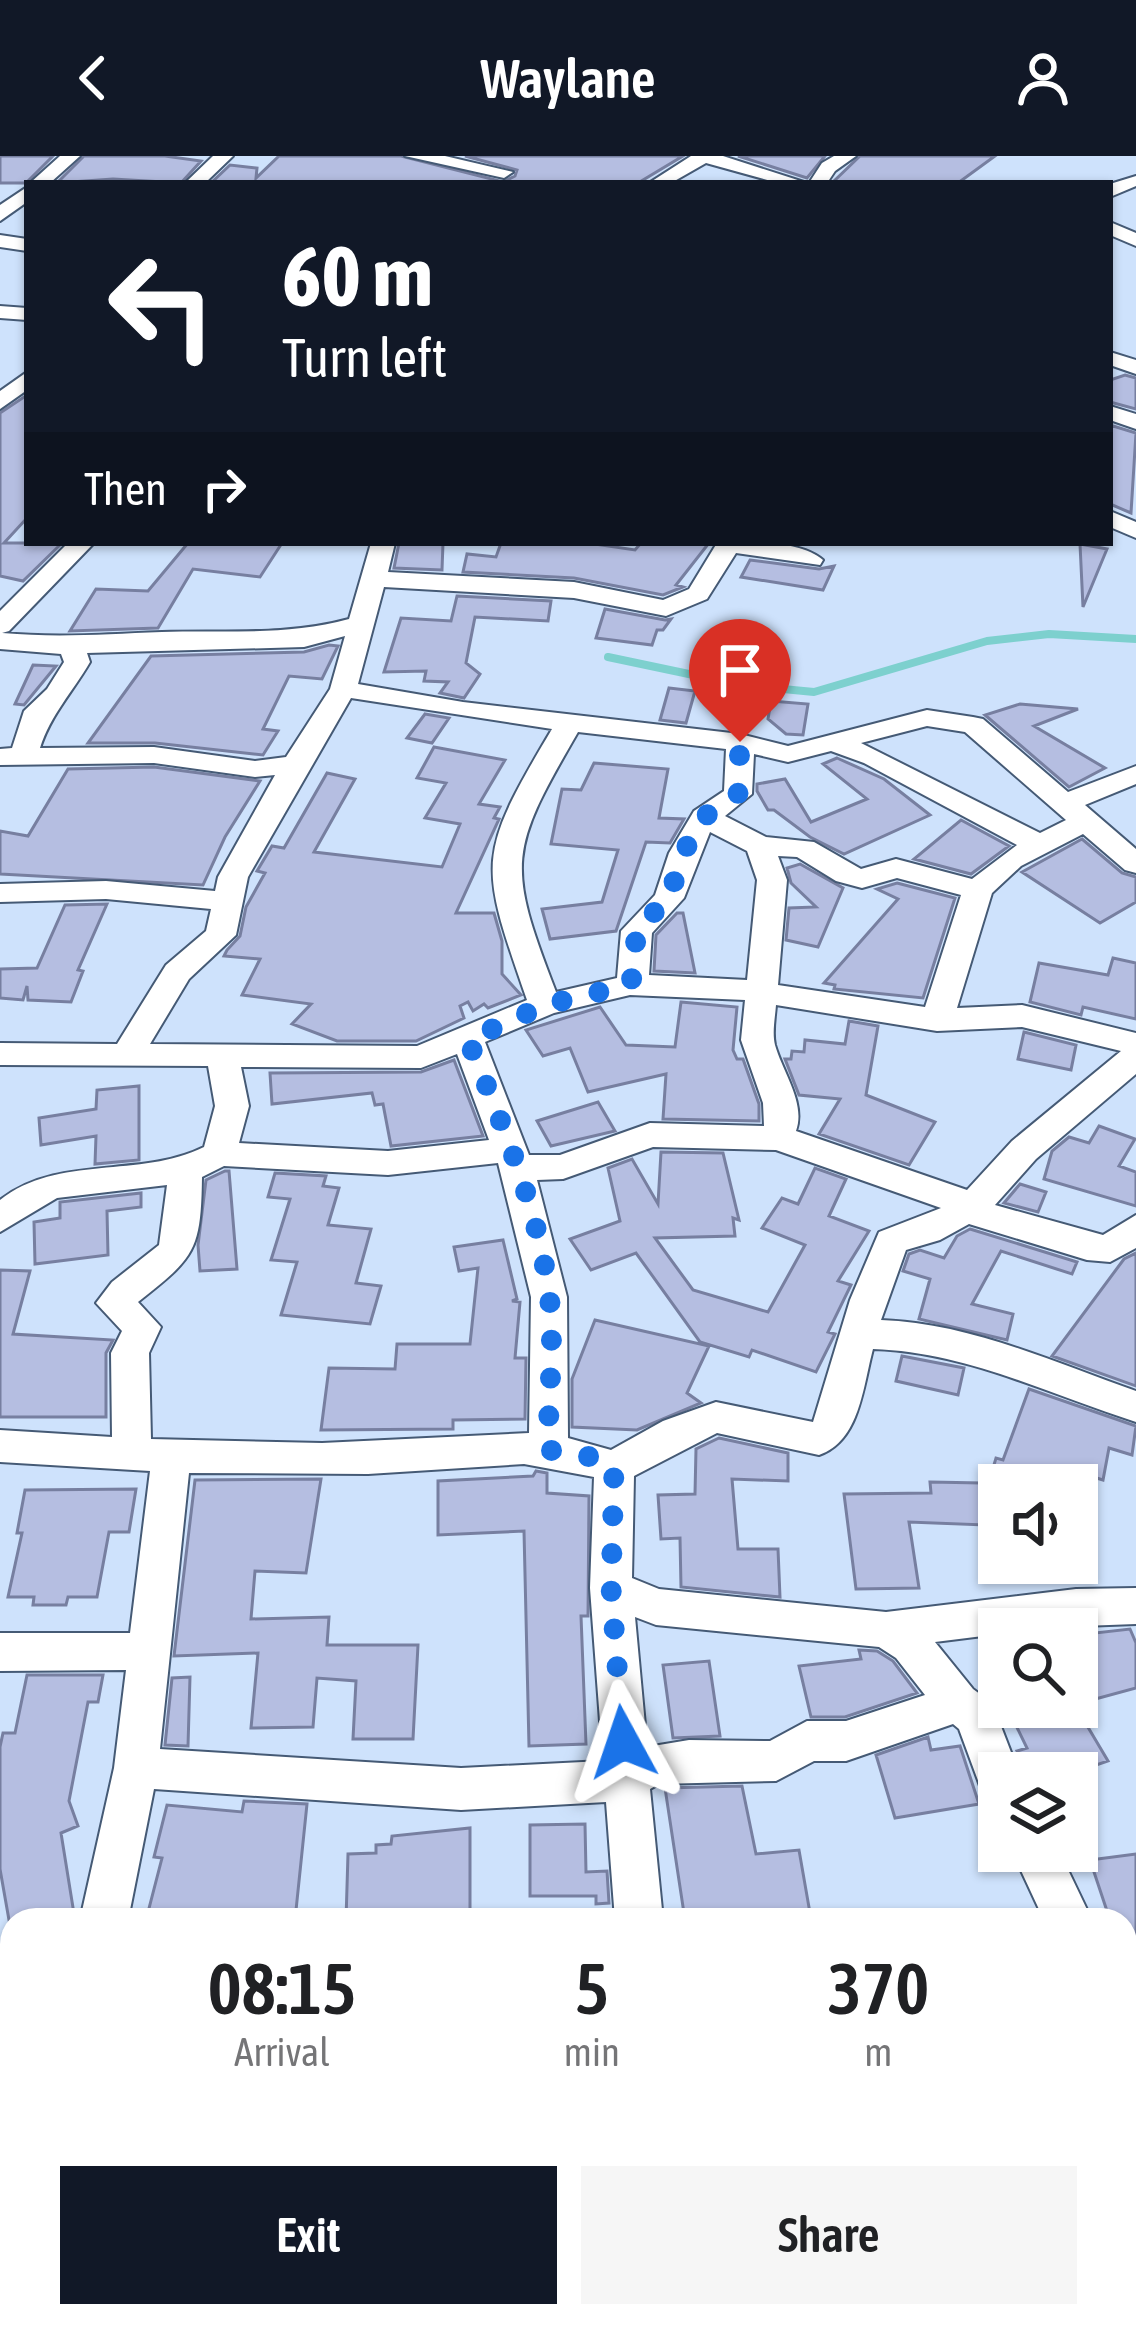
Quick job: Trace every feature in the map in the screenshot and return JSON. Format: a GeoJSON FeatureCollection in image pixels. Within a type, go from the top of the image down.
{"type":"FeatureCollection","features":[{"type":"Feature","properties":{"kind":"street"},"geometry":{"type":"LineString","coordinates":[[43,180],[71,156]]}},
{"type":"Feature","properties":{"kind":"street"},"geometry":{"type":"LineString","coordinates":[[197,180],[224,156]]}},
{"type":"Feature","properties":{"kind":"street"},"geometry":{"type":"LineString","coordinates":[[414,156],[508,176]]}},
{"type":"Feature","properties":{"kind":"street"},"geometry":{"type":"LineString","coordinates":[[663,180],[703,156],[787,180]]}},
{"type":"Feature","properties":{"kind":"street"},"geometry":{"type":"LineString","coordinates":[[820,180],[828,167],[847,156]]}},
{"type":"Feature","properties":{"kind":"street"},"geometry":{"type":"LineString","coordinates":[[1113,190],[1132,181]]}},
{"type":"Feature","properties":{"kind":"street"},"geometry":{"type":"LineString","coordinates":[[0,214],[24,195]]}},
{"type":"Feature","properties":{"kind":"street"},"geometry":{"type":"LineString","coordinates":[[0,402],[24,382]]}},
{"type":"Feature","properties":{"kind":"street"},"geometry":{"type":"LineString","coordinates":[[0,626],[79,546]]}},
{"type":"Feature","properties":{"kind":"street"},"geometry":{"type":"LineString","coordinates":[[128,1055],[177,972],[221,935],[233,877],[343,689],[382,546]]}},
{"type":"Feature","properties":{"kind":"street"},"geometry":{"type":"LineString","coordinates":[[376,579],[574,590],[666,608],[698,594],[728,546]]}},
{"type":"Feature","properties":{"kind":"street"},"geometry":{"type":"LineString","coordinates":[[744,546],[811,560]]}},
{"type":"Feature","properties":{"kind":"street"},"geometry":{"type":"LineString","coordinates":[[0,641],[72,647],[158,640],[304,639],[362,623]]}},
{"type":"Feature","properties":{"kind":"street"},"geometry":{"type":"LineString","coordinates":[[11,757],[38,711],[58,694],[77,662],[72,647]]}},
{"type":"Feature","properties":{"kind":"street"},"geometry":{"type":"LineString","coordinates":[[343,689],[740,742],[788,754],[927,718],[974,725],[1136,864]]}},
{"type":"Feature","properties":{"kind":"street"},"geometry":{"type":"LineString","coordinates":[[545,1005],[506,895],[506,862],[521,809],[570,722]]}},
{"type":"Feature","properties":{"kind":"street"},"geometry":{"type":"LineString","coordinates":[[629,985],[637,966],[635,931],[669,898],[683,853],[704,817],[738,794],[740,742]]}},
{"type":"Feature","properties":{"kind":"street"},"geometry":{"type":"LineString","coordinates":[[836,744],[874,757],[1040,844]]}},
{"type":"Feature","properties":{"kind":"street"},"geometry":{"type":"LineString","coordinates":[[11,757],[154,755],[256,769],[295,764]]}},
{"type":"Feature","properties":{"kind":"street"},"geometry":{"type":"LineString","coordinates":[[937,1020],[978,890],[1010,860],[1040,844],[1078,811],[1136,774]]}},
{"type":"Feature","properties":{"kind":"street"},"geometry":{"type":"LineString","coordinates":[[704,817],[760,846],[804,848],[862,880],[896,868],[978,890]]}},
{"type":"Feature","properties":{"kind":"street"},"geometry":{"type":"LineString","coordinates":[[760,846],[772,880],[757,1040],[783,1120],[776,1138]]}},
{"type":"Feature","properties":{"kind":"street"},"geometry":{"type":"LineString","coordinates":[[0,893],[106,890],[227,901]]}},
{"type":"Feature","properties":{"kind":"street"},"geometry":{"type":"LineString","coordinates":[[0,1054],[421,1058],[545,1005],[629,985],[759,992],[937,1020],[1022,1016],[1136,1044]]}},
{"type":"Feature","properties":{"kind":"street"},"geometry":{"type":"LineString","coordinates":[[468,1040],[514,1159],[549,1297],[548,1450]]}},
{"type":"Feature","properties":{"kind":"street"},"geometry":{"type":"LineString","coordinates":[[220,1154],[232,1106],[222,1056]]}},
{"type":"Feature","properties":{"kind":"street"},"geometry":{"type":"LineString","coordinates":[[614,1468],[677,1432],[716,1417],[819,1439],[831,1430],[883,1255],[892,1241],[927,1231],[967,1208],[1024,1150],[1136,1056]]}},
{"type":"Feature","properties":{"kind":"street"},"geometry":{"type":"LineString","coordinates":[[0,1219],[31,1194],[55,1186],[185,1171],[220,1154],[388,1163],[514,1159],[562,1167],[650,1135],[776,1138],[837,1155],[967,1208],[1088,1247],[1110,1249],[1136,1228]]}},
{"type":"Feature","properties":{"kind":"street"},"geometry":{"type":"LineString","coordinates":[[107,1908],[136,1768],[149,1651],[152,1456],[130,1353],[142,1327],[115,1303],[128,1286],[159,1268],[180,1246],[185,1171]]}},
{"type":"Feature","properties":{"kind":"street"},"geometry":{"type":"LineString","coordinates":[[858,1334],[921,1336],[988,1354],[1136,1407]]}},
{"type":"Feature","properties":{"kind":"street"},"geometry":{"type":"LineString","coordinates":[[0,1445],[152,1456],[368,1458],[548,1450],[583,1454],[614,1468]]}},
{"type":"Feature","properties":{"kind":"street"},"geometry":{"type":"LineString","coordinates":[[614,1468],[611,1588],[638,1908]]}},
{"type":"Feature","properties":{"kind":"street"},"geometry":{"type":"LineString","coordinates":[[611,1588],[656,1607],[886,1630],[1076,1607],[1136,1606]]}},
{"type":"Feature","properties":{"kind":"street"},"geometry":{"type":"LineString","coordinates":[[886,1630],[911,1645],[958,1703],[977,1717],[989,1752]]}},
{"type":"Feature","properties":{"kind":"street"},"geometry":{"type":"LineString","coordinates":[[0,1652],[149,1651]]}},
{"type":"Feature","properties":{"kind":"street"},"geometry":{"type":"LineString","coordinates":[[136,1768],[461,1789],[626,1780],[652,1765],[689,1760],[776,1761],[807,1741],[846,1741],[958,1703]]}},
{"type":"Feature","properties":{"kind":"street"},"geometry":{"type":"LineString","coordinates":[[1045,1872],[1062,1908]]}},
{"type":"Feature","properties":{"kind":"building"},"geometry":{"type":"Polygon","coordinates":[[[0,156],[53,156],[24,183],[0,183],[0,156]]]}},
{"type":"Feature","properties":{"kind":"building"},"geometry":{"type":"Polygon","coordinates":[[[84,156],[201,161],[184,180],[60,180],[84,156]]]}},
{"type":"Feature","properties":{"kind":"building"},"geometry":{"type":"Polygon","coordinates":[[[279,156],[401,156],[495,180],[214,180],[230,165],[257,168],[256,178],[279,156]]]}},
{"type":"Feature","properties":{"kind":"building"},"geometry":{"type":"Polygon","coordinates":[[[465,156],[683,156],[643,180],[507,180],[517,170],[465,156]]]}},
{"type":"Feature","properties":{"kind":"building"},"geometry":{"type":"Polygon","coordinates":[[[738,156],[825,156],[807,178],[738,156]]]}},
{"type":"Feature","properties":{"kind":"building"},"geometry":{"type":"Polygon","coordinates":[[[860,156],[995,156],[962,180],[835,180],[860,156]]]}},
{"type":"Feature","properties":{"kind":"building"},"geometry":{"type":"Polygon","coordinates":[[[1136,378],[1136,409],[1113,403],[1113,379],[1136,378]]]}},
{"type":"Feature","properties":{"kind":"building"},"geometry":{"type":"Polygon","coordinates":[[[24,397],[24,521],[4,543],[59,546],[23,581],[0,576],[0,413],[24,397]]]}},
{"type":"Feature","properties":{"kind":"building"},"geometry":{"type":"Polygon","coordinates":[[[1113,426],[1136,433],[1131,513],[1113,505],[1113,426]]]}},
{"type":"Feature","properties":{"kind":"building"},"geometry":{"type":"Polygon","coordinates":[[[186,546],[280,546],[260,577],[193,569],[158,628],[70,631],[96,589],[148,591],[186,546]]]}},
{"type":"Feature","properties":{"kind":"building"},"geometry":{"type":"Polygon","coordinates":[[[398,546],[443,546],[442,570],[394,568],[398,546]]]}},
{"type":"Feature","properties":{"kind":"building"},"geometry":{"type":"Polygon","coordinates":[[[500,546],[635,550],[638,546],[707,546],[676,585],[683,587],[663,595],[574,578],[463,572],[467,554],[496,557],[500,546]]]}},
{"type":"Feature","properties":{"kind":"building"},"geometry":{"type":"Polygon","coordinates":[[[1080,546],[1107,549],[1083,607],[1080,546]]]}},
{"type":"Feature","properties":{"kind":"building"},"geometry":{"type":"Polygon","coordinates":[[[750,560],[819,569],[834,566],[823,590],[741,577],[750,560]]]}},
{"type":"Feature","properties":{"kind":"building"},"geometry":{"type":"Polygon","coordinates":[[[457,596],[551,601],[548,621],[475,617],[466,663],[480,674],[464,698],[440,693],[448,682],[424,681],[426,671],[384,672],[401,618],[451,621],[457,596]]]}},
{"type":"Feature","properties":{"kind":"building"},"geometry":{"type":"Polygon","coordinates":[[[605,609],[671,619],[663,630],[657,630],[652,645],[596,638],[605,609]]]}},
{"type":"Feature","properties":{"kind":"building"},"geometry":{"type":"Polygon","coordinates":[[[338,646],[322,679],[289,676],[263,729],[278,731],[263,755],[155,743],[88,743],[151,656],[304,652],[338,646]]]}},
{"type":"Feature","properties":{"kind":"building"},"geometry":{"type":"Polygon","coordinates":[[[33,665],[56,666],[24,705],[15,704],[33,665]]]}},
{"type":"Feature","properties":{"kind":"building"},"geometry":{"type":"Polygon","coordinates":[[[669,688],[695,691],[686,723],[660,720],[669,688]]]}},
{"type":"Feature","properties":{"kind":"building"},"geometry":{"type":"Polygon","coordinates":[[[771,701],[808,704],[803,735],[786,734],[768,719],[771,701]]]}},
{"type":"Feature","properties":{"kind":"building"},"geometry":{"type":"Polygon","coordinates":[[[1020,704],[1078,709],[1034,726],[1105,768],[1069,787],[985,715],[1020,704]]]}},
{"type":"Feature","properties":{"kind":"building"},"geometry":{"type":"Polygon","coordinates":[[[425,714],[449,718],[432,743],[407,738],[425,714]]]}},
{"type":"Feature","properties":{"kind":"building"},"geometry":{"type":"Polygon","coordinates":[[[434,747],[505,760],[479,804],[500,807],[494,818],[499,819],[456,913],[494,913],[502,941],[502,974],[521,995],[473,1011],[468,1002],[460,1006],[464,1018],[416,1041],[337,1041],[292,1024],[311,1004],[242,995],[260,959],[224,956],[240,936],[246,907],[265,873],[257,871],[272,846],[284,848],[327,773],[355,779],[314,852],[442,867],[460,824],[425,818],[446,783],[417,778],[434,747]]]}},
{"type":"Feature","properties":{"kind":"building"},"geometry":{"type":"Polygon","coordinates":[[[837,758],[884,779],[930,815],[844,854],[768,810],[757,791],[757,784],[785,779],[811,822],[867,799],[823,764],[837,758]]]}},
{"type":"Feature","properties":{"kind":"building"},"geometry":{"type":"Polygon","coordinates":[[[594,763],[668,769],[659,818],[684,819],[670,843],[646,842],[616,931],[550,939],[542,909],[602,902],[618,850],[551,844],[562,789],[581,790],[594,763]]]}},
{"type":"Feature","properties":{"kind":"building"},"geometry":{"type":"Polygon","coordinates":[[[154,767],[260,781],[225,837],[203,885],[0,874],[0,831],[28,836],[68,769],[154,767]]]}},
{"type":"Feature","properties":{"kind":"building"},"geometry":{"type":"Polygon","coordinates":[[[961,820],[1009,846],[971,874],[914,859],[961,820]]]}},
{"type":"Feature","properties":{"kind":"building"},"geometry":{"type":"Polygon","coordinates":[[[1082,839],[1122,873],[1136,877],[1136,902],[1100,923],[1022,872],[1082,839]]]}},
{"type":"Feature","properties":{"kind":"building"},"geometry":{"type":"Polygon","coordinates":[[[800,864],[843,888],[818,947],[786,940],[789,908],[816,907],[791,883],[787,868],[800,864]]]}},
{"type":"Feature","properties":{"kind":"building"},"geometry":{"type":"Polygon","coordinates":[[[897,883],[955,898],[923,998],[834,989],[835,985],[824,983],[898,899],[877,889],[897,883]]]}},
{"type":"Feature","properties":{"kind":"building"},"geometry":{"type":"Polygon","coordinates":[[[107,904],[78,970],[83,971],[71,1002],[28,1000],[27,986],[23,1000],[0,998],[0,969],[37,968],[65,905],[107,904]]]}},
{"type":"Feature","properties":{"kind":"building"},"geometry":{"type":"Polygon","coordinates":[[[677,913],[683,913],[695,973],[654,971],[656,935],[677,913]]]}},
{"type":"Feature","properties":{"kind":"building"},"geometry":{"type":"Polygon","coordinates":[[[1113,958],[1136,963],[1136,1019],[1083,1007],[1081,1015],[1030,1002],[1039,963],[1108,975],[1113,958]]]}},
{"type":"Feature","properties":{"kind":"building"},"geometry":{"type":"Polygon","coordinates":[[[681,1002],[737,1007],[733,1050],[737,1059],[743,1059],[759,1104],[759,1121],[663,1119],[666,1074],[588,1092],[570,1048],[543,1056],[526,1030],[600,1007],[626,1045],[675,1047],[681,1002]]]}},
{"type":"Feature","properties":{"kind":"building"},"geometry":{"type":"Polygon","coordinates":[[[849,1021],[878,1026],[866,1095],[935,1122],[909,1165],[819,1134],[840,1099],[799,1095],[785,1059],[791,1059],[792,1051],[804,1052],[805,1040],[845,1044],[849,1021]]]}},
{"type":"Feature","properties":{"kind":"building"},"geometry":{"type":"Polygon","coordinates":[[[1024,1032],[1076,1045],[1071,1070],[1018,1059],[1024,1032]]]}},
{"type":"Feature","properties":{"kind":"building"},"geometry":{"type":"Polygon","coordinates":[[[454,1060],[483,1136],[391,1146],[383,1104],[375,1105],[372,1093],[272,1104],[270,1073],[421,1072],[454,1060]]]}},
{"type":"Feature","properties":{"kind":"building"},"geometry":{"type":"Polygon","coordinates":[[[139,1086],[139,1160],[95,1164],[96,1136],[41,1145],[39,1118],[96,1109],[97,1090],[139,1086]]]}},
{"type":"Feature","properties":{"kind":"building"},"geometry":{"type":"Polygon","coordinates":[[[598,1102],[615,1131],[551,1146],[537,1121],[598,1102]]]}},
{"type":"Feature","properties":{"kind":"building"},"geometry":{"type":"Polygon","coordinates":[[[1099,1126],[1135,1139],[1119,1166],[1136,1172],[1136,1206],[1044,1179],[1052,1151],[1069,1137],[1089,1143],[1099,1126]]]}},
{"type":"Feature","properties":{"kind":"building"},"geometry":{"type":"Polygon","coordinates":[[[661,1152],[723,1153],[739,1220],[733,1218],[735,1236],[655,1238],[693,1290],[768,1312],[805,1245],[762,1228],[782,1198],[798,1204],[815,1168],[846,1179],[829,1216],[869,1231],[838,1281],[851,1285],[828,1332],[835,1334],[816,1372],[752,1350],[749,1357],[700,1342],[636,1253],[591,1270],[570,1239],[620,1221],[608,1168],[632,1159],[658,1204],[661,1152]]]}},
{"type":"Feature","properties":{"kind":"building"},"geometry":{"type":"Polygon","coordinates":[[[229,1171],[237,1269],[200,1271],[198,1245],[206,1180],[229,1171]]]}},
{"type":"Feature","properties":{"kind":"building"},"geometry":{"type":"Polygon","coordinates":[[[275,1173],[326,1176],[323,1186],[339,1188],[328,1225],[371,1229],[356,1283],[381,1286],[370,1324],[281,1315],[297,1262],[271,1260],[290,1199],[268,1197],[275,1173]]]}},
{"type":"Feature","properties":{"kind":"building"},"geometry":{"type":"Polygon","coordinates":[[[1020,1184],[1046,1192],[1038,1212],[1004,1203],[1020,1184]]]}},
{"type":"Feature","properties":{"kind":"building"},"geometry":{"type":"Polygon","coordinates":[[[141,1193],[141,1207],[107,1211],[108,1255],[35,1264],[34,1222],[60,1218],[60,1202],[141,1193]]]}},
{"type":"Feature","properties":{"kind":"building"},"geometry":{"type":"Polygon","coordinates":[[[970,1229],[1077,1262],[1072,1274],[1001,1251],[972,1304],[1013,1314],[1007,1340],[919,1319],[930,1279],[903,1271],[909,1254],[920,1250],[944,1258],[957,1236],[970,1229]]]}},
{"type":"Feature","properties":{"kind":"building"},"geometry":{"type":"Polygon","coordinates":[[[503,1240],[517,1299],[512,1301],[520,1302],[515,1358],[526,1358],[525,1419],[453,1420],[453,1429],[321,1430],[329,1368],[395,1369],[397,1344],[470,1344],[478,1268],[459,1271],[454,1247],[503,1240]]]}},
{"type":"Feature","properties":{"kind":"building"},"geometry":{"type":"Polygon","coordinates":[[[1136,1253],[1136,1386],[1052,1356],[1124,1259],[1136,1253]]]}},
{"type":"Feature","properties":{"kind":"building"},"geometry":{"type":"Polygon","coordinates":[[[0,1270],[30,1271],[13,1334],[113,1340],[106,1353],[106,1417],[0,1417],[0,1270]]]}},
{"type":"Feature","properties":{"kind":"building"},"geometry":{"type":"Polygon","coordinates":[[[595,1320],[709,1346],[687,1393],[701,1403],[637,1430],[572,1427],[572,1379],[595,1320]]]}},
{"type":"Feature","properties":{"kind":"building"},"geometry":{"type":"Polygon","coordinates":[[[902,1356],[964,1368],[958,1395],[896,1381],[902,1356]]]}},
{"type":"Feature","properties":{"kind":"building"},"geometry":{"type":"Polygon","coordinates":[[[1029,1389],[1136,1426],[1132,1455],[1109,1448],[1103,1480],[1098,1478],[1098,1464],[994,1464],[996,1458],[1003,1460],[1029,1389]]]}},
{"type":"Feature","properties":{"kind":"building"},"geometry":{"type":"Polygon","coordinates":[[[719,1438],[788,1453],[788,1481],[732,1479],[738,1549],[778,1549],[780,1597],[681,1587],[680,1538],[661,1539],[658,1495],[695,1494],[696,1449],[719,1438]]]}},
{"type":"Feature","properties":{"kind":"building"},"geometry":{"type":"Polygon","coordinates":[[[536,1471],[547,1473],[547,1493],[589,1496],[588,1616],[581,1616],[586,1744],[529,1746],[524,1531],[438,1535],[438,1481],[533,1476],[536,1471]]]}},
{"type":"Feature","properties":{"kind":"building"},"geometry":{"type":"Polygon","coordinates":[[[321,1479],[306,1573],[255,1571],[251,1619],[329,1617],[327,1645],[418,1645],[413,1739],[353,1739],[356,1681],[317,1678],[313,1727],[251,1728],[258,1653],[174,1656],[195,1480],[321,1479]]]}},
{"type":"Feature","properties":{"kind":"building"},"geometry":{"type":"Polygon","coordinates":[[[930,1482],[978,1483],[978,1525],[909,1522],[919,1588],[856,1589],[844,1494],[931,1493],[930,1482]]]}},
{"type":"Feature","properties":{"kind":"building"},"geometry":{"type":"Polygon","coordinates":[[[136,1489],[129,1532],[109,1532],[97,1597],[68,1597],[66,1605],[33,1605],[34,1597],[8,1597],[22,1533],[17,1533],[25,1490],[136,1489]]]}},
{"type":"Feature","properties":{"kind":"building"},"geometry":{"type":"Polygon","coordinates":[[[1130,1629],[1136,1643],[1136,1688],[1098,1698],[1098,1633],[1130,1629]]]}},
{"type":"Feature","properties":{"kind":"building"},"geometry":{"type":"Polygon","coordinates":[[[859,1650],[877,1651],[893,1661],[917,1693],[845,1717],[811,1717],[799,1666],[861,1659],[859,1650]]]}},
{"type":"Feature","properties":{"kind":"building"},"geometry":{"type":"Polygon","coordinates":[[[709,1661],[720,1736],[673,1738],[663,1665],[709,1661]]]}},
{"type":"Feature","properties":{"kind":"building"},"geometry":{"type":"Polygon","coordinates":[[[27,1675],[103,1675],[98,1702],[88,1702],[69,1801],[78,1826],[61,1833],[73,1908],[7,1908],[0,1869],[0,1747],[3,1733],[15,1733],[27,1675]]]}},
{"type":"Feature","properties":{"kind":"building"},"geometry":{"type":"Polygon","coordinates":[[[190,1677],[188,1746],[165,1745],[172,1678],[190,1677]]]}},
{"type":"Feature","properties":{"kind":"building"},"geometry":{"type":"Polygon","coordinates":[[[1017,1728],[1088,1728],[1108,1761],[1098,1764],[1098,1752],[1017,1751],[1027,1748],[1017,1728]]]}},
{"type":"Feature","properties":{"kind":"building"},"geometry":{"type":"Polygon","coordinates":[[[928,1737],[931,1750],[960,1746],[978,1804],[895,1818],[876,1755],[928,1737]]]}},
{"type":"Feature","properties":{"kind":"building"},"geometry":{"type":"Polygon","coordinates":[[[742,1786],[756,1854],[799,1850],[809,1908],[683,1908],[665,1788],[742,1786]]]}},
{"type":"Feature","properties":{"kind":"building"},"geometry":{"type":"Polygon","coordinates":[[[244,1801],[307,1804],[296,1908],[149,1908],[162,1858],[154,1857],[167,1805],[242,1812],[244,1801]]]}},
{"type":"Feature","properties":{"kind":"building"},"geometry":{"type":"Polygon","coordinates":[[[585,1824],[586,1872],[607,1871],[609,1903],[596,1904],[596,1896],[530,1896],[530,1825],[585,1824]]]}},
{"type":"Feature","properties":{"kind":"building"},"geometry":{"type":"Polygon","coordinates":[[[470,1828],[470,1908],[346,1908],[348,1854],[376,1853],[376,1845],[391,1844],[392,1836],[470,1828]]]}},
{"type":"Feature","properties":{"kind":"building"},"geometry":{"type":"Polygon","coordinates":[[[1136,1854],[1136,1908],[1106,1908],[1094,1872],[1098,1872],[1098,1859],[1136,1854]]]}},
{"type":"Feature","properties":{"kind":"waterway"},"geometry":{"type":"LineString","coordinates":[[608,657],[741,685],[814,692],[987,641],[1049,634],[1136,639]]}},
{"type":"Feature","properties":{"kind":"route"},"geometry":{"type":"LineString","coordinates":[[623,1742],[611,1588],[614,1468],[583,1454],[548,1450],[549,1297],[537,1234],[501,1119],[468,1040],[545,1005],[629,985],[637,966],[635,931],[669,898],[683,853],[704,817],[738,794],[740,742]]}}]}
